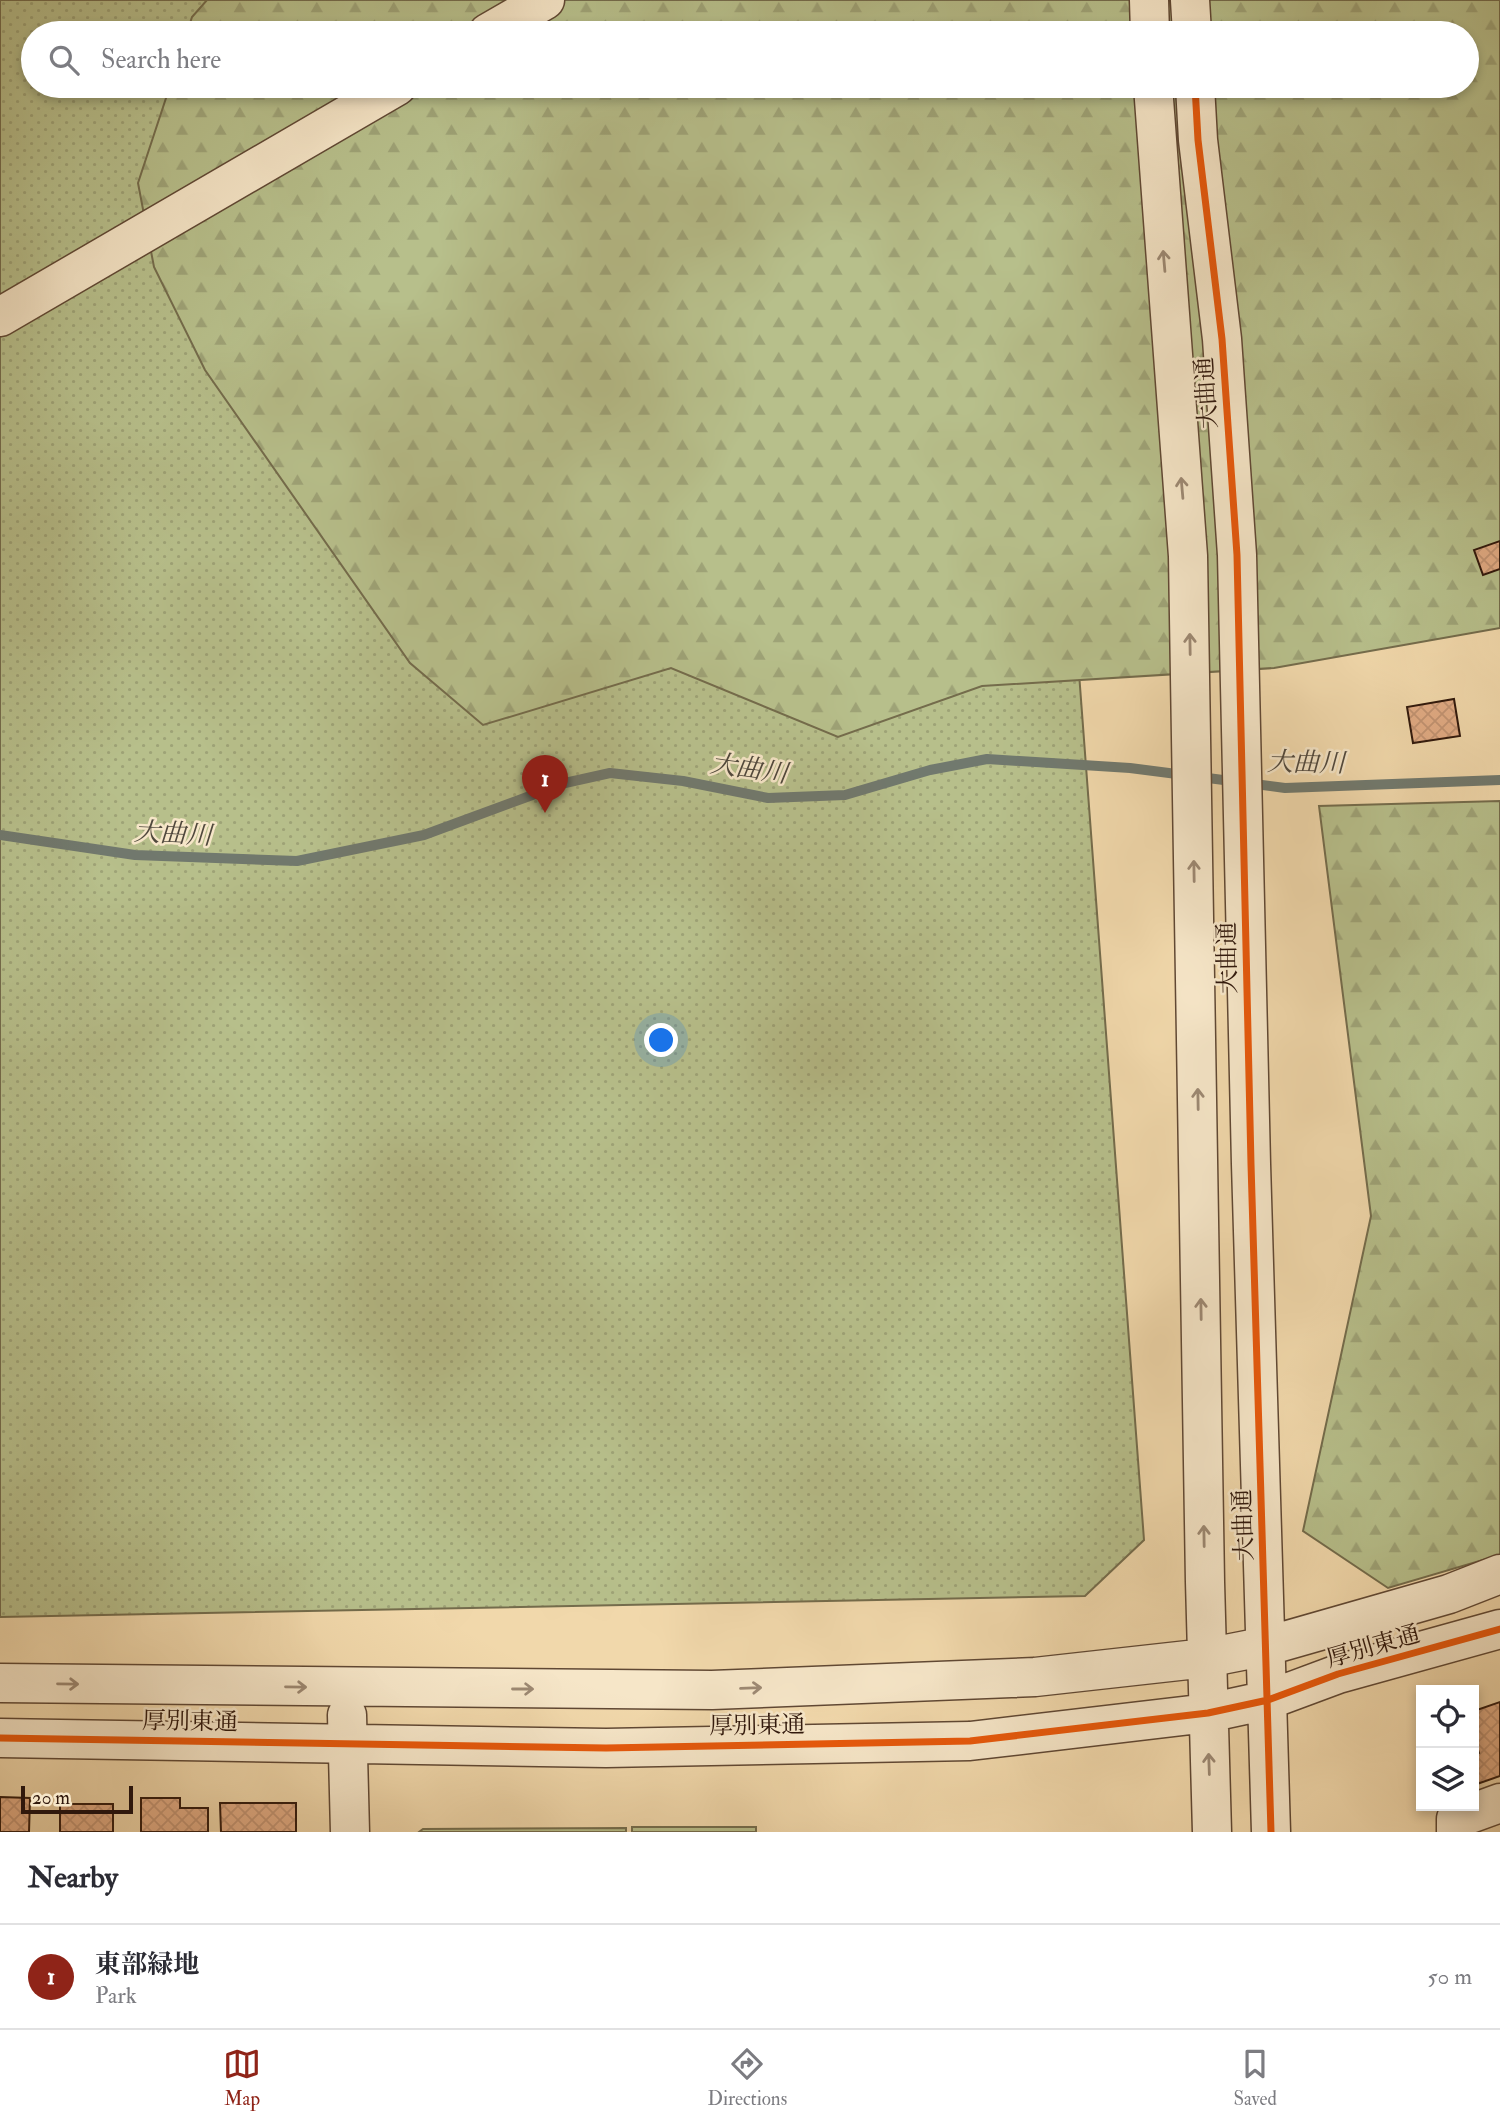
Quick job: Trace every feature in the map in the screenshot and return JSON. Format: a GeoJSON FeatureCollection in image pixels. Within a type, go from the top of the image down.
{"type":"FeatureCollection","features":[{"type":"Feature","properties":{"kind":"street"},"geometry":{"type":"LineString","coordinates":[[509,21],[545,0]]}},
{"type":"Feature","properties":{"kind":"street"},"geometry":{"type":"LineString","coordinates":[[1149,0],[1150,21]]}},
{"type":"Feature","properties":{"kind":"street"},"geometry":{"type":"LineString","coordinates":[[1190,0],[1191,21]]}},
{"type":"Feature","properties":{"kind":"street"},"geometry":{"type":"LineString","coordinates":[[0,317],[376,98]]}},
{"type":"Feature","properties":{"kind":"street","name":"大曲通"},"geometry":{"type":"LineString","coordinates":[[1154,98],[1188,556],[1206,1658],[1212,1832]]}},
{"type":"Feature","properties":{"kind":"street","name":"大曲通"},"geometry":{"type":"LineString","coordinates":[[1196,98],[1198,140],[1222,339],[1237,555],[1251,1164],[1271,1832]]}},
{"type":"Feature","properties":{"kind":"street","name":"厚別東通"},"geometry":{"type":"LineString","coordinates":[[0,1683],[712,1690],[1035,1677],[1206,1658],[1266,1646],[1449,1594],[1500,1574]]}},
{"type":"Feature","properties":{"kind":"street","name":"厚別東通"},"geometry":{"type":"LineString","coordinates":[[0,1738],[347,1741],[606,1748],[970,1741],[1208,1713],[1268,1700],[1338,1674],[1500,1629]]}},
{"type":"Feature","properties":{"kind":"street"},"geometry":{"type":"LineString","coordinates":[[346,1687],[350,1832]]}},
{"type":"Feature","properties":{"kind":"street"},"geometry":{"type":"LineString","coordinates":[[1456,1832],[1456,1819],[1500,1803]]}},
{"type":"Feature","properties":{"kind":"green space"},"geometry":{"type":"Polygon","coordinates":[[[0,0],[1029,0],[1030,21],[21,21],[21,98],[1036,98],[1144,1540],[1085,1596],[0,1617],[0,0]]]}},
{"type":"Feature","properties":{"kind":"green space"},"geometry":{"type":"Polygon","coordinates":[[[207,0],[1500,0],[1500,628],[1274,668],[982,686],[838,737],[671,668],[483,725],[410,663],[205,370],[154,267],[138,183],[166,98],[1479,98],[1479,21],[191,21],[207,0]]]}},
{"type":"Feature","properties":{"kind":"green space"},"geometry":{"type":"Polygon","coordinates":[[[1500,801],[1500,1555],[1388,1588],[1303,1531],[1371,1216],[1319,806],[1500,801]]]}},
{"type":"Feature","properties":{"kind":"green space"},"geometry":{"type":"Polygon","coordinates":[[[632,1827],[756,1827],[756,1832],[632,1832],[632,1827]]]}},
{"type":"Feature","properties":{"kind":"green space"},"geometry":{"type":"Polygon","coordinates":[[[626,1828],[626,1832],[419,1832],[423,1829],[626,1828]]]}},
{"type":"Feature","properties":{"kind":"building"},"geometry":{"type":"Polygon","coordinates":[[[1500,541],[1500,569],[1483,575],[1474,550],[1500,541]]]}},
{"type":"Feature","properties":{"kind":"building"},"geometry":{"type":"Polygon","coordinates":[[[1454,699],[1460,736],[1413,743],[1407,707],[1454,699]]]}},
{"type":"Feature","properties":{"kind":"building"},"geometry":{"type":"Polygon","coordinates":[[[1500,1702],[1500,1776],[1479,1783],[1479,1748],[1479,1709],[1500,1702]]]}},
{"type":"Feature","properties":{"kind":"building"},"geometry":{"type":"Polygon","coordinates":[[[0,1797],[30,1798],[29,1832],[0,1832],[0,1797]]]}},
{"type":"Feature","properties":{"kind":"building"},"geometry":{"type":"Polygon","coordinates":[[[141,1798],[180,1798],[180,1808],[208,1808],[208,1832],[141,1832],[141,1798]]]}},
{"type":"Feature","properties":{"kind":"building"},"geometry":{"type":"Polygon","coordinates":[[[220,1803],[296,1803],[296,1832],[221,1832],[220,1803]]]}},
{"type":"Feature","properties":{"kind":"building"},"geometry":{"type":"Polygon","coordinates":[[[60,1804],[113,1804],[113,1832],[60,1832],[60,1804]]]}},
{"type":"Feature","properties":{"kind":"waterway","name":"大曲川"},"geometry":{"type":"LineString","coordinates":[[0,835],[135,855],[297,861],[424,835],[565,783],[610,773],[683,781],[768,798],[845,795],[930,770],[987,759],[1130,768],[1285,788],[1500,780]]}},
{"type":"Feature","properties":{"kind":"cycle path"},"geometry":{"type":"LineString","coordinates":[[1196,98],[1198,140],[1222,339],[1237,555],[1251,1164],[1271,1832]]}},
{"type":"Feature","properties":{"kind":"cycle path"},"geometry":{"type":"LineString","coordinates":[[0,1738],[606,1748],[970,1741],[1208,1713],[1268,1700],[1338,1674],[1500,1629]]}},
{"type":"Feature","properties":{"kind":"place","name":"東部緑地"},"geometry":{"type":"Point","coordinates":[545,813]}}]}
